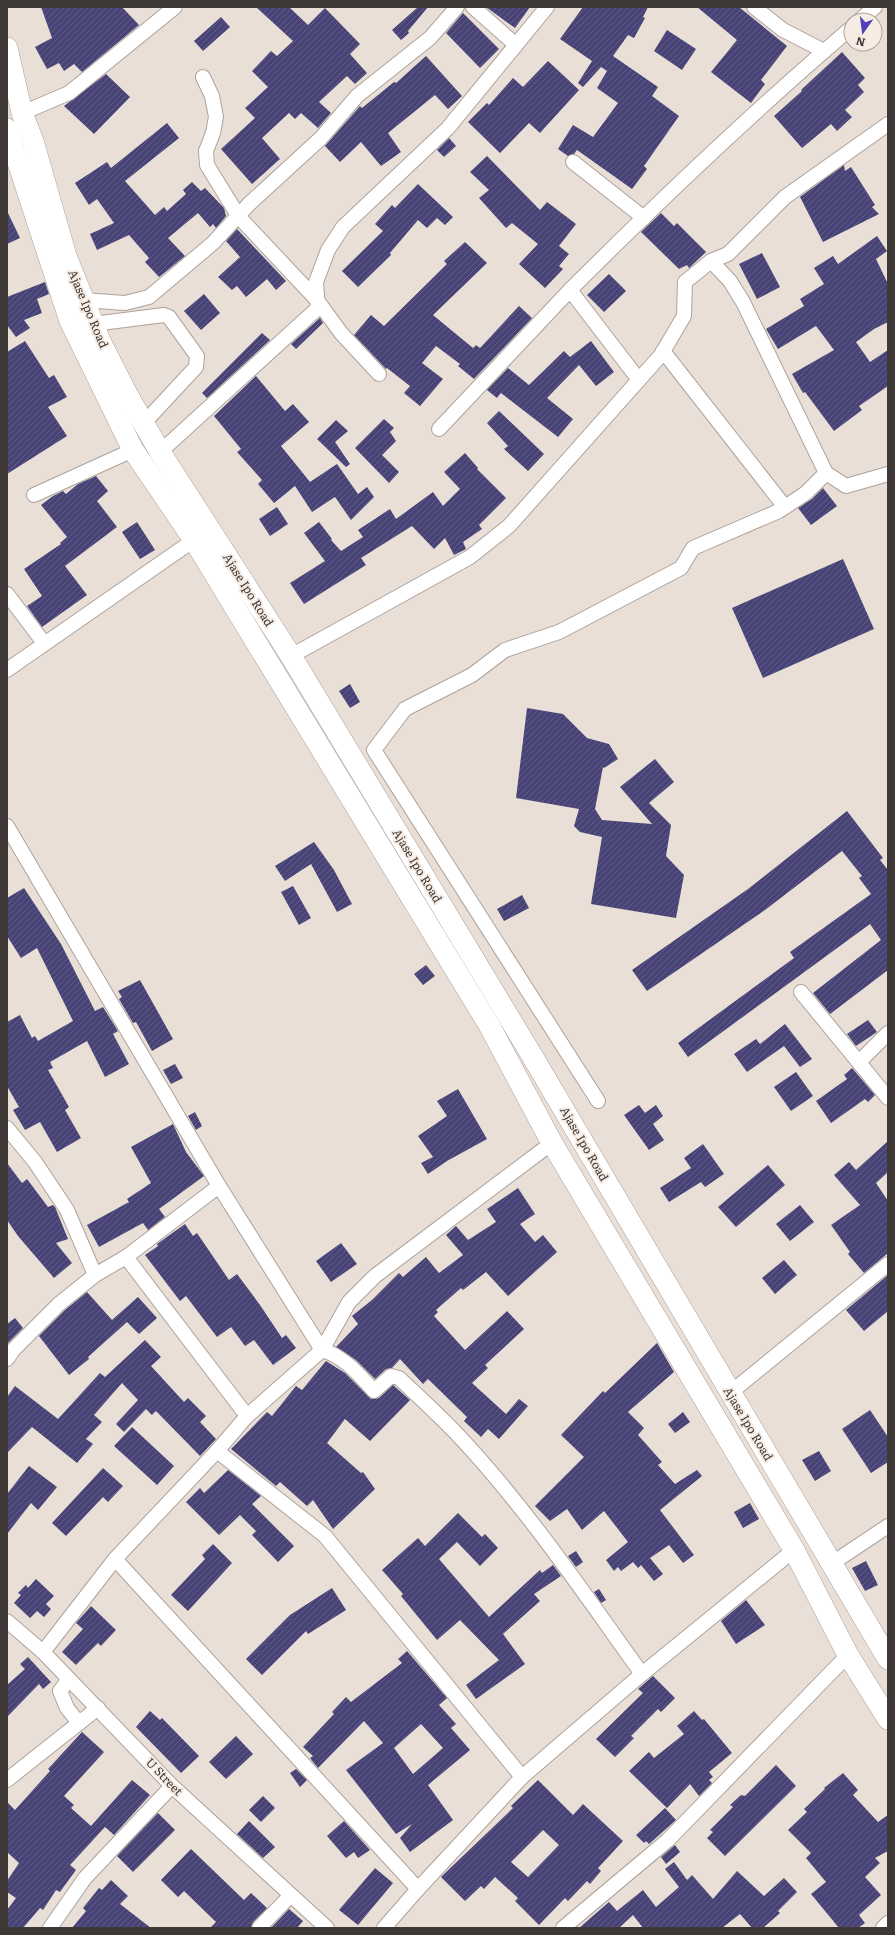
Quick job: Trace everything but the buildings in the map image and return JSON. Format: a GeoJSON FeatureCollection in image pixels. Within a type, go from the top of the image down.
{"type":"FeatureCollection","features":[{"type":"Feature","properties":{"kind":"highway","name":"Ajase Ipo Road"},"geometry":{"type":"LineString","coordinates":[[7,48],[22,113],[33,141],[66,256],[93,324],[143,424],[290,656],[531,1054],[831,1564],[885,1649]]}},
{"type":"Feature","properties":{"kind":"highway","name":"Ajase Ipo Road"},"geometry":{"type":"LineString","coordinates":[[7,129],[70,321],[133,450],[194,540],[489,1025],[552,1143],[794,1550],[848,1655],[888,1719]]}},
{"type":"Feature","properties":{"kind":"street"},"geometry":{"type":"LineString","coordinates":[[22,113],[69,93],[175,7]]}},
{"type":"Feature","properties":{"kind":"street"},"geometry":{"type":"LineString","coordinates":[[83,300],[126,303],[149,297],[213,243],[239,217],[249,204],[321,138],[358,96],[430,38],[457,7]]}},
{"type":"Feature","properties":{"kind":"street"},"geometry":{"type":"LineString","coordinates":[[473,7],[516,45]]}},
{"type":"Feature","properties":{"kind":"street"},"geometry":{"type":"LineString","coordinates":[[160,452],[318,308],[316,282],[328,250],[343,227],[448,128],[547,7]]}},
{"type":"Feature","properties":{"kind":"street"},"geometry":{"type":"LineString","coordinates":[[754,7],[783,30],[824,51]]}},
{"type":"Feature","properties":{"kind":"street"},"geometry":{"type":"LineString","coordinates":[[439,429],[570,290],[644,218],[843,35]]}},
{"type":"Feature","properties":{"kind":"street"},"geometry":{"type":"LineString","coordinates":[[203,77],[212,96],[216,117],[213,133],[206,151],[207,165],[239,217],[317,300],[341,333],[379,374]]}},
{"type":"Feature","properties":{"kind":"street"},"geometry":{"type":"LineString","coordinates":[[290,656],[470,558],[510,526],[663,351],[684,316],[686,282],[711,261],[728,254],[786,197],[888,124]]}},
{"type":"Feature","properties":{"kind":"street"},"geometry":{"type":"LineString","coordinates":[[573,162],[644,218]]}},
{"type":"Feature","properties":{"kind":"street"},"geometry":{"type":"LineString","coordinates":[[711,261],[730,281],[743,302],[826,473],[846,486],[888,474]]}},
{"type":"Feature","properties":{"kind":"street"},"geometry":{"type":"LineString","coordinates":[[570,290],[638,380]]}},
{"type":"Feature","properties":{"kind":"street"},"geometry":{"type":"LineString","coordinates":[[93,324],[164,315],[169,317],[197,356],[196,367],[143,424]]}},
{"type":"Feature","properties":{"kind":"street"},"geometry":{"type":"LineString","coordinates":[[663,351],[785,507]]}},
{"type":"Feature","properties":{"kind":"street"},"geometry":{"type":"LineString","coordinates":[[34,495],[133,450]]}},
{"type":"Feature","properties":{"kind":"street"},"geometry":{"type":"LineString","coordinates":[[598,1101],[374,750],[405,709],[472,675],[505,650],[559,632],[681,568],[693,548],[785,507],[806,492],[826,473]]}},
{"type":"Feature","properties":{"kind":"street"},"geometry":{"type":"LineString","coordinates":[[7,670],[194,540]]}},
{"type":"Feature","properties":{"kind":"street"},"geometry":{"type":"LineString","coordinates":[[7,594],[44,643]]}},
{"type":"Feature","properties":{"kind":"street"},"geometry":{"type":"LineString","coordinates":[[7,826],[219,1186],[322,1350],[333,1353],[354,1370],[374,1391],[391,1376],[399,1378],[456,1433],[554,1552],[642,1674]]}},
{"type":"Feature","properties":{"kind":"street"},"geometry":{"type":"LineString","coordinates":[[801,992],[888,1098]]}},
{"type":"Feature","properties":{"kind":"street"},"geometry":{"type":"LineString","coordinates":[[859,1062],[888,1033]]}},
{"type":"Feature","properties":{"kind":"street"},"geometry":{"type":"LineString","coordinates":[[8,1130],[35,1162],[67,1210],[95,1275]]}},
{"type":"Feature","properties":{"kind":"street"},"geometry":{"type":"LineString","coordinates":[[43,1652],[115,1559],[217,1451],[247,1416],[322,1350],[349,1302],[375,1276],[552,1143]]}},
{"type":"Feature","properties":{"kind":"street"},"geometry":{"type":"LineString","coordinates":[[7,1359],[14,1349],[59,1304],[95,1275],[126,1257],[219,1186]]}},
{"type":"Feature","properties":{"kind":"street"},"geometry":{"type":"LineString","coordinates":[[126,1257],[247,1416]]}},
{"type":"Feature","properties":{"kind":"street"},"geometry":{"type":"LineString","coordinates":[[730,1393],[888,1264]]}},
{"type":"Feature","properties":{"kind":"street"},"geometry":{"type":"LineString","coordinates":[[217,1451],[324,1536],[522,1777]]}},
{"type":"Feature","properties":{"kind":"street"},"geometry":{"type":"LineString","coordinates":[[831,1564],[888,1526]]}},
{"type":"Feature","properties":{"kind":"street"},"geometry":{"type":"LineString","coordinates":[[384,1928],[418,1889],[522,1777],[642,1674],[794,1550]]}},
{"type":"Feature","properties":{"kind":"street"},"geometry":{"type":"LineString","coordinates":[[115,1559],[418,1889]]}},
{"type":"Feature","properties":{"kind":"street","name":"U Street"},"geometry":{"type":"LineString","coordinates":[[7,1621],[43,1652],[172,1786],[290,1896],[327,1928]]}},
{"type":"Feature","properties":{"kind":"street"},"geometry":{"type":"LineString","coordinates":[[563,1928],[668,1840],[848,1655]]}},
{"type":"Feature","properties":{"kind":"street"},"geometry":{"type":"LineString","coordinates":[[69,1678],[60,1691],[67,1708],[79,1723]]}},
{"type":"Feature","properties":{"kind":"street"},"geometry":{"type":"LineString","coordinates":[[7,1780],[98,1708]]}},
{"type":"Feature","properties":{"kind":"street"},"geometry":{"type":"LineString","coordinates":[[50,1928],[85,1878],[172,1786]]}},
{"type":"Feature","properties":{"kind":"street"},"geometry":{"type":"LineString","coordinates":[[259,1928],[290,1896]]}},
{"type":"Feature","properties":{"kind":"street"},"geometry":{"type":"LineString","coordinates":[[882,1928],[888,1923]]}}]}
